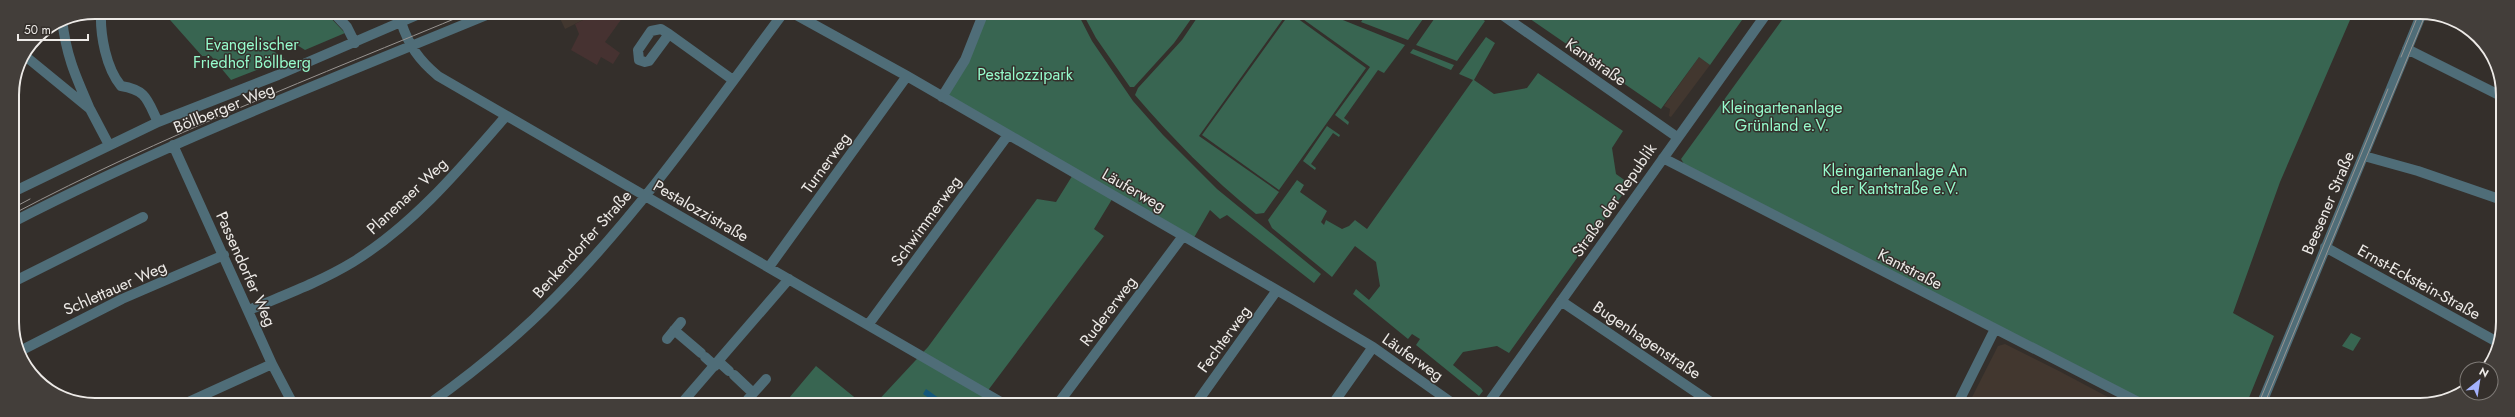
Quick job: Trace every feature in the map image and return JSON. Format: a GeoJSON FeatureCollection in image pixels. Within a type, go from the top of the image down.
{"type":"FeatureCollection","features":[{"type":"Feature","properties":{"kind":"street"},"geometry":{"type":"LineString","coordinates":[[102,19],[104,46],[116,80],[121,86],[136,88],[145,95],[158,122]]}},
{"type":"Feature","properties":{"kind":"street"},"geometry":{"type":"LineString","coordinates":[[340,19],[347,27],[355,43]]}},
{"type":"Feature","properties":{"kind":"street","name":"Böllberger Weg"},"geometry":{"type":"LineString","coordinates":[[19,189],[158,122],[355,43],[408,19]]}},
{"type":"Feature","properties":{"kind":"street","name":"Böllberger Weg"},"geometry":{"type":"LineString","coordinates":[[19,219],[73,191],[173,145],[477,19]]}},
{"type":"Feature","properties":{"kind":"street","name":"Benkendorfer Straße"},"geometry":{"type":"LineString","coordinates":[[437,398],[485,361],[555,298],[645,196],[779,19]]}},
{"type":"Feature","properties":{"kind":"street","name":"Läuferweg"},"geometry":{"type":"LineString","coordinates":[[804,19],[907,76],[942,98],[1277,290],[1373,347],[1446,398]]}},
{"type":"Feature","properties":{"kind":"street"},"geometry":{"type":"LineString","coordinates":[[942,98],[965,60],[981,19]]}},
{"type":"Feature","properties":{"kind":"street","name":"Kantstraße"},"geometry":{"type":"LineString","coordinates":[[1508,19],[1677,137]]}},
{"type":"Feature","properties":{"kind":"street","name":"Straße der Republik"},"geometry":{"type":"LineString","coordinates":[[1492,398],[1762,19]]}},
{"type":"Feature","properties":{"kind":"street","name":"Beesener Straße"},"geometry":{"type":"LineString","coordinates":[[2264,398],[2420,19]]}},
{"type":"Feature","properties":{"kind":"street","name":"Pestalozzistraße"},"geometry":{"type":"LineString","coordinates":[[401,22],[410,47],[420,61],[438,76],[996,398]]}},
{"type":"Feature","properties":{"kind":"street"},"geometry":{"type":"LineString","coordinates":[[62,27],[68,59],[90,109],[109,145]]}},
{"type":"Feature","properties":{"kind":"street"},"geometry":{"type":"LineString","coordinates":[[669,34],[733,80]]}},
{"type":"Feature","properties":{"kind":"street"},"geometry":{"type":"LineString","coordinates":[[2407,49],[2496,93]]}},
{"type":"Feature","properties":{"kind":"street"},"geometry":{"type":"LineString","coordinates":[[28,59],[90,109]]}},
{"type":"Feature","properties":{"kind":"street","name":"Turnerweg"},"geometry":{"type":"LineString","coordinates":[[769,267],[907,76]]}},
{"type":"Feature","properties":{"kind":"street","name":"Planenaer Weg"},"geometry":{"type":"LineString","coordinates":[[248,310],[330,275],[385,240],[432,197],[506,116]]}},
{"type":"Feature","properties":{"kind":"street","name":"Schwimmerweg"},"geometry":{"type":"LineString","coordinates":[[868,325],[1008,135]]}},
{"type":"Feature","properties":{"kind":"street","name":"Passendorfer Weg"},"geometry":{"type":"LineString","coordinates":[[173,145],[272,364],[290,398]]}},
{"type":"Feature","properties":{"kind":"street"},"geometry":{"type":"LineString","coordinates":[[2364,156],[2418,171],[2496,198]]}},
{"type":"Feature","properties":{"kind":"street","name":"Kantstraße"},"geometry":{"type":"LineString","coordinates":[[1663,158],[2130,398]]}},
{"type":"Feature","properties":{"kind":"street"},"geometry":{"type":"LineString","coordinates":[[19,279],[143,217]]}},
{"type":"Feature","properties":{"kind":"street","name":"Rudererweg"},"geometry":{"type":"LineString","coordinates":[[1062,398],[1183,236]]}},
{"type":"Feature","properties":{"kind":"street","name":"Ernst-Eckstein-Straße"},"geometry":{"type":"LineString","coordinates":[[2326,248],[2493,340]]}},
{"type":"Feature","properties":{"kind":"street","name":"Schlettauer Weg"},"geometry":{"type":"LineString","coordinates":[[24,349],[122,299],[224,255]]}},
{"type":"Feature","properties":{"kind":"street"},"geometry":{"type":"LineString","coordinates":[[686,398],[789,279]]}},
{"type":"Feature","properties":{"kind":"street","name":"Fechterweg"},"geometry":{"type":"LineString","coordinates":[[1200,398],[1277,290]]}},
{"type":"Feature","properties":{"kind":"street","name":"Bugenhagenstraße"},"geometry":{"type":"LineString","coordinates":[[1561,301],[1705,398]]}},
{"type":"Feature","properties":{"kind":"street"},"geometry":{"type":"LineString","coordinates":[[666,339],[678,326],[703,355],[731,373],[751,396],[766,379]]}},
{"type":"Feature","properties":{"kind":"street"},"geometry":{"type":"LineString","coordinates":[[1960,398],[1995,329]]}},
{"type":"Feature","properties":{"kind":"street"},"geometry":{"type":"LineString","coordinates":[[1337,398],[1373,347]]}},
{"type":"Feature","properties":{"kind":"street"},"geometry":{"type":"LineString","coordinates":[[197,398],[272,364]]}},
{"type":"Feature","properties":{"kind":"shaded area"},"geometry":{"type":"Polygon","coordinates":[[[560,19],[585,19],[565,29],[560,19]]]}},
{"type":"Feature","properties":{"kind":"shaded area"},"geometry":{"type":"Polygon","coordinates":[[[585,19],[621,19],[605,42],[620,53],[613,64],[601,57],[597,65],[571,50],[579,34],[575,24],[585,19]]]}},
{"type":"Feature","properties":{"kind":"shaded area"},"geometry":{"type":"Polygon","coordinates":[[[1699,57],[1710,65],[1671,117],[1669,116],[1670,109],[1664,106],[1699,57]]]}},
{"type":"Feature","properties":{"kind":"shaded area"},"geometry":{"type":"Polygon","coordinates":[[[2005,344],[2110,398],[1972,398],[1998,346],[2005,344]]]}},
{"type":"Feature","properties":{"kind":"green space","name":"Evangelischer Friedhof Böllberg"},"geometry":{"type":"Polygon","coordinates":[[[169,19],[332,19],[345,33],[305,50],[297,45],[291,50],[275,39],[269,48],[285,59],[231,80],[211,56],[202,56],[169,19]]]}},
{"type":"Feature","properties":{"kind":"green space","name":"Pestalozzipark"},"geometry":{"type":"Polygon","coordinates":[[[981,19],[1081,19],[1092,41],[1133,101],[1163,135],[1217,189],[1321,274],[1314,283],[1227,215],[1220,219],[1210,210],[1192,241],[1114,196],[1094,229],[1104,236],[982,398],[881,398],[928,347],[1037,199],[1056,202],[1074,173],[942,97],[981,19]]]}},
{"type":"Feature","properties":{"kind":"green space"},"geometry":{"type":"Polygon","coordinates":[[[1086,19],[1191,19],[1174,43],[1134,87],[1130,87],[1096,38],[1086,19]]]}},
{"type":"Feature","properties":{"kind":"green space"},"geometry":{"type":"Polygon","coordinates":[[[1196,19],[1283,19],[1199,136],[1279,192],[1264,213],[1256,214],[1223,186],[1163,127],[1135,95],[1138,88],[1182,40],[1196,19]]]}},
{"type":"Feature","properties":{"kind":"green space"},"geometry":{"type":"Polygon","coordinates":[[[1286,19],[1298,19],[1366,68],[1279,190],[1202,135],[1286,19]]]}},
{"type":"Feature","properties":{"kind":"green space"},"geometry":{"type":"Polygon","coordinates":[[[1303,19],[1340,19],[1405,45],[1384,73],[1378,70],[1344,118],[1349,122],[1348,125],[1335,115],[1370,67],[1303,19]]]}},
{"type":"Feature","properties":{"kind":"green space"},"geometry":{"type":"Polygon","coordinates":[[[1363,19],[1423,19],[1408,40],[1361,22],[1363,19]]]}},
{"type":"Feature","properties":{"kind":"green space"},"geometry":{"type":"Polygon","coordinates":[[[1434,19],[1482,19],[1485,21],[1457,61],[1416,45],[1434,19]]]}},
{"type":"Feature","properties":{"kind":"green space"},"geometry":{"type":"Polygon","coordinates":[[[1530,19],[1743,19],[1710,65],[1699,57],[1661,109],[1530,19]]]}},
{"type":"Feature","properties":{"kind":"green space"},"geometry":{"type":"Polygon","coordinates":[[[1783,19],[2350,19],[2280,182],[2233,313],[2274,336],[2249,398],[2138,398],[1684,164],[1681,159],[1783,19]]]}},
{"type":"Feature","properties":{"kind":"green space"},"geometry":{"type":"Polygon","coordinates":[[[1486,37],[1495,43],[1474,80],[1494,94],[1527,88],[1538,73],[1623,131],[1612,148],[1616,174],[1630,184],[1509,353],[1497,346],[1463,352],[1453,365],[1481,388],[1483,391],[1479,396],[1416,345],[1420,339],[1412,334],[1408,339],[1353,294],[1356,289],[1369,300],[1380,286],[1376,262],[1355,246],[1332,277],[1272,228],[1268,220],[1297,180],[1304,185],[1300,192],[1327,211],[1321,222],[1324,225],[1326,220],[1342,229],[1349,226],[1355,220],[1367,229],[1473,80],[1459,74],[1486,37]]]}},
{"type":"Feature","properties":{"kind":"green space"},"geometry":{"type":"Polygon","coordinates":[[[1413,49],[1454,65],[1451,70],[1410,53],[1413,49]]]}},
{"type":"Feature","properties":{"kind":"green space"},"geometry":{"type":"Polygon","coordinates":[[[1327,126],[1340,135],[1339,137],[1333,133],[1311,164],[1316,168],[1315,170],[1303,161],[1327,126]]]}},
{"type":"Feature","properties":{"kind":"green space"},"geometry":{"type":"Polygon","coordinates":[[[2351,333],[2361,338],[2353,351],[2342,346],[2351,333]]]}},
{"type":"Feature","properties":{"kind":"green space"},"geometry":{"type":"Polygon","coordinates":[[[816,366],[855,398],[789,398],[816,366]]]}},
{"type":"Feature","properties":{"kind":"water"},"geometry":{"type":"Polygon","coordinates":[[[926,389],[939,398],[929,398],[923,394],[926,389]]]}},
{"type":"Feature","properties":{"kind":"tram line"},"geometry":{"type":"LineString","coordinates":[[19,211],[182,133],[297,83],[454,19]]}},
{"type":"Feature","properties":{"kind":"tram line"},"geometry":{"type":"LineString","coordinates":[[2401,57],[2417,19]]}},
{"type":"Feature","properties":{"kind":"tram line"},"geometry":{"type":"LineString","coordinates":[[2267,398],[2423,19]]}},
{"type":"Feature","properties":{"kind":"tram line"},"geometry":{"type":"LineString","coordinates":[[2261,398],[2388,89]]}},
{"type":"Feature","properties":{"kind":"tram line"},"geometry":{"type":"LineString","coordinates":[[19,205],[30,199]]}},
{"type":"Feature","properties":{"kind":"park label","name":"Kleingartenanlage Grünland e.V."},"geometry":{"type":"Point","coordinates":[1782,116]}},
{"type":"Feature","properties":{"kind":"park label","name":"Kleingartenanlage An der Kantstraße e.V."},"geometry":{"type":"Point","coordinates":[1895,179]}}]}
